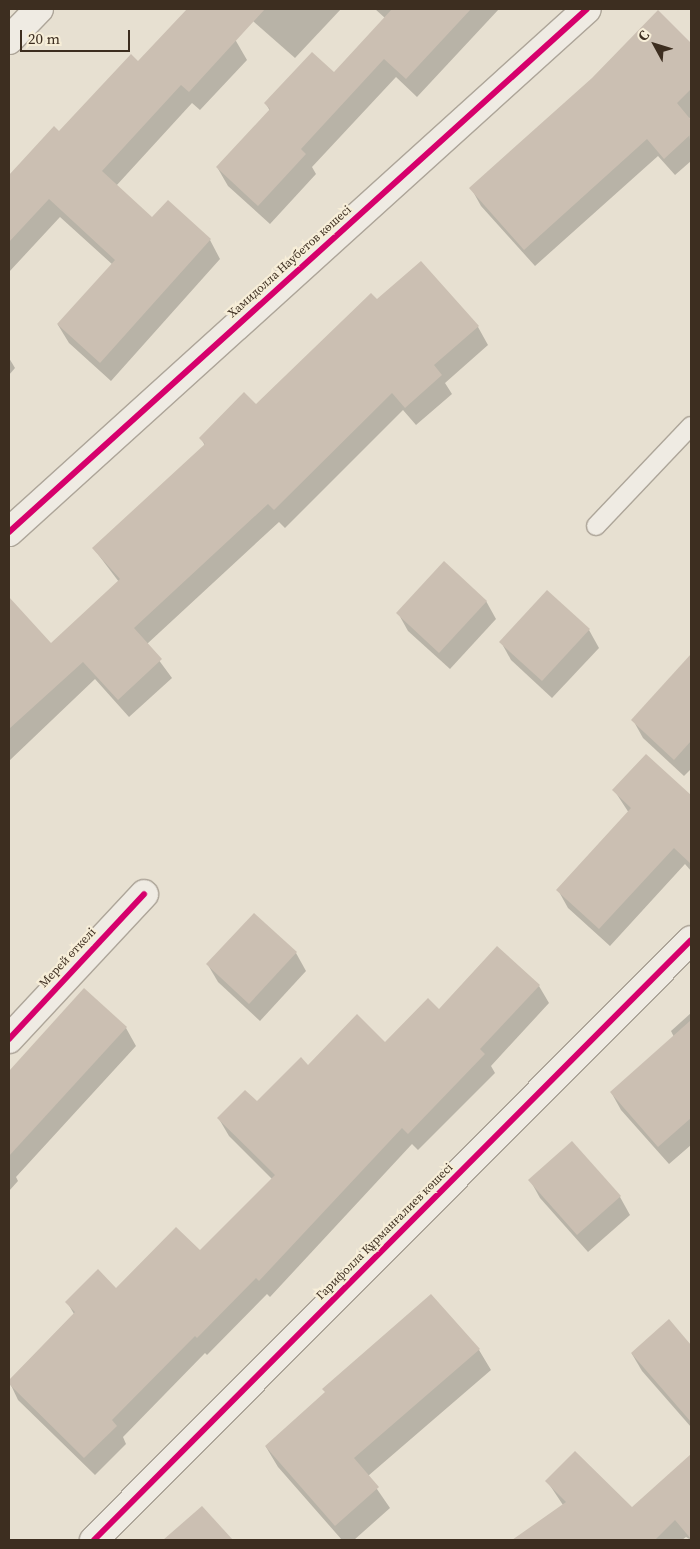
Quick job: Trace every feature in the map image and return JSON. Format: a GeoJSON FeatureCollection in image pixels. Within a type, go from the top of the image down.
{"type":"FeatureCollection","features":[{"type":"Feature","properties":{"kind":"street"},"geometry":{"type":"LineString","coordinates":[[9,40],[40,9]]}},
{"type":"Feature","properties":{"kind":"street","name":"Хамидолла Наубетов көшесі"},"geometry":{"type":"LineString","coordinates":[[9,532],[587,9]]}},
{"type":"Feature","properties":{"kind":"street","name":"Мерей өткелі"},"geometry":{"type":"LineString","coordinates":[[9,1038],[144,894]]}},
{"type":"Feature","properties":{"kind":"street","name":"Гарифолла Құрманғалиев көшесі"},"geometry":{"type":"LineString","coordinates":[[94,1540],[691,940]]}},
{"type":"Feature","properties":{"kind":"lane"},"geometry":{"type":"LineString","coordinates":[[596,526],[691,426]]}},
{"type":"Feature","properties":{"kind":"building"},"geometry":{"type":"Polygon","coordinates":[[[187,9],[265,9],[189,92],[181,85],[102,171],[152,217],[168,200],[211,239],[100,363],[57,324],[115,260],[49,199],[9,242],[9,175],[54,126],[59,131],[131,54],[138,61],[187,9]]]}},
{"type":"Feature","properties":{"kind":"building"},"geometry":{"type":"Polygon","coordinates":[[[392,9],[471,9],[406,79],[384,59],[301,149],[306,154],[258,206],[216,167],[270,109],[264,103],[312,52],[334,72],[392,9]]]}},
{"type":"Feature","properties":{"kind":"building"},"geometry":{"type":"Polygon","coordinates":[[[658,10],[691,43],[691,89],[677,103],[691,120],[691,134],[664,159],[647,139],[524,250],[469,188],[592,78],[658,10]]]}},
{"type":"Feature","properties":{"kind":"building"},"geometry":{"type":"Polygon","coordinates":[[[421,261],[479,326],[434,365],[442,375],[405,408],[392,393],[274,510],[268,504],[134,628],[162,659],[118,700],[83,662],[9,729],[9,597],[51,643],[120,579],[92,548],[205,444],[199,438],[244,392],[256,404],[371,293],[377,299],[421,261]]]}},
{"type":"Feature","properties":{"kind":"building"},"geometry":{"type":"Polygon","coordinates":[[[444,561],[487,601],[439,653],[396,613],[444,561]]]}},
{"type":"Feature","properties":{"kind":"building"},"geometry":{"type":"Polygon","coordinates":[[[547,590],[590,629],[542,681],[499,642],[547,590]]]}},
{"type":"Feature","properties":{"kind":"building"},"geometry":{"type":"Polygon","coordinates":[[[691,654],[691,741],[674,760],[631,720],[691,654]]]}},
{"type":"Feature","properties":{"kind":"building"},"geometry":{"type":"Polygon","coordinates":[[[646,754],[691,795],[691,864],[674,848],[599,929],[556,890],[631,808],[612,790],[646,754]]]}},
{"type":"Feature","properties":{"kind":"building"},"geometry":{"type":"Polygon","coordinates":[[[254,913],[297,952],[249,1004],[206,964],[254,913]]]}},
{"type":"Feature","properties":{"kind":"building"},"geometry":{"type":"Polygon","coordinates":[[[497,946],[540,985],[480,1049],[485,1054],[408,1134],[402,1128],[259,1281],[256,1278],[197,1338],[195,1336],[112,1420],[117,1426],[84,1458],[9,1384],[9,1380],[75,1312],[65,1302],[98,1269],[116,1288],[176,1227],[200,1250],[275,1175],[217,1118],[245,1090],[257,1101],[301,1057],[308,1065],[357,1014],[385,1042],[428,998],[439,1009],[497,946]]]}},
{"type":"Feature","properties":{"kind":"building"},"geometry":{"type":"Polygon","coordinates":[[[84,988],[127,1027],[9,1156],[9,1071],[84,988]]]}},
{"type":"Feature","properties":{"kind":"building"},"geometry":{"type":"Polygon","coordinates":[[[691,1020],[691,1118],[658,1147],[610,1092],[691,1020]]]}},
{"type":"Feature","properties":{"kind":"building"},"geometry":{"type":"Polygon","coordinates":[[[572,1141],[621,1196],[577,1235],[528,1180],[572,1141]]]}},
{"type":"Feature","properties":{"kind":"building"},"geometry":{"type":"Polygon","coordinates":[[[431,1294],[480,1349],[354,1458],[379,1487],[335,1526],[265,1446],[325,1392],[322,1389],[431,1294]]]}},
{"type":"Feature","properties":{"kind":"building"},"geometry":{"type":"Polygon","coordinates":[[[669,1319],[691,1345],[691,1422],[631,1353],[669,1319]]]}},
{"type":"Feature","properties":{"kind":"building"},"geometry":{"type":"Polygon","coordinates":[[[575,1451],[632,1507],[691,1454],[691,1539],[675,1520],[655,1540],[512,1540],[566,1502],[545,1481],[575,1451]]]}},
{"type":"Feature","properties":{"kind":"building"},"geometry":{"type":"Polygon","coordinates":[[[202,1506],[233,1540],[163,1540],[202,1506]]]}},
{"type":"Feature","properties":{"kind":"cycle path"},"geometry":{"type":"LineString","coordinates":[[9,532],[587,9]]}},
{"type":"Feature","properties":{"kind":"cycle path"},"geometry":{"type":"LineString","coordinates":[[9,1039],[144,894]]}},
{"type":"Feature","properties":{"kind":"cycle path"},"geometry":{"type":"LineString","coordinates":[[94,1540],[691,940]]}}]}
